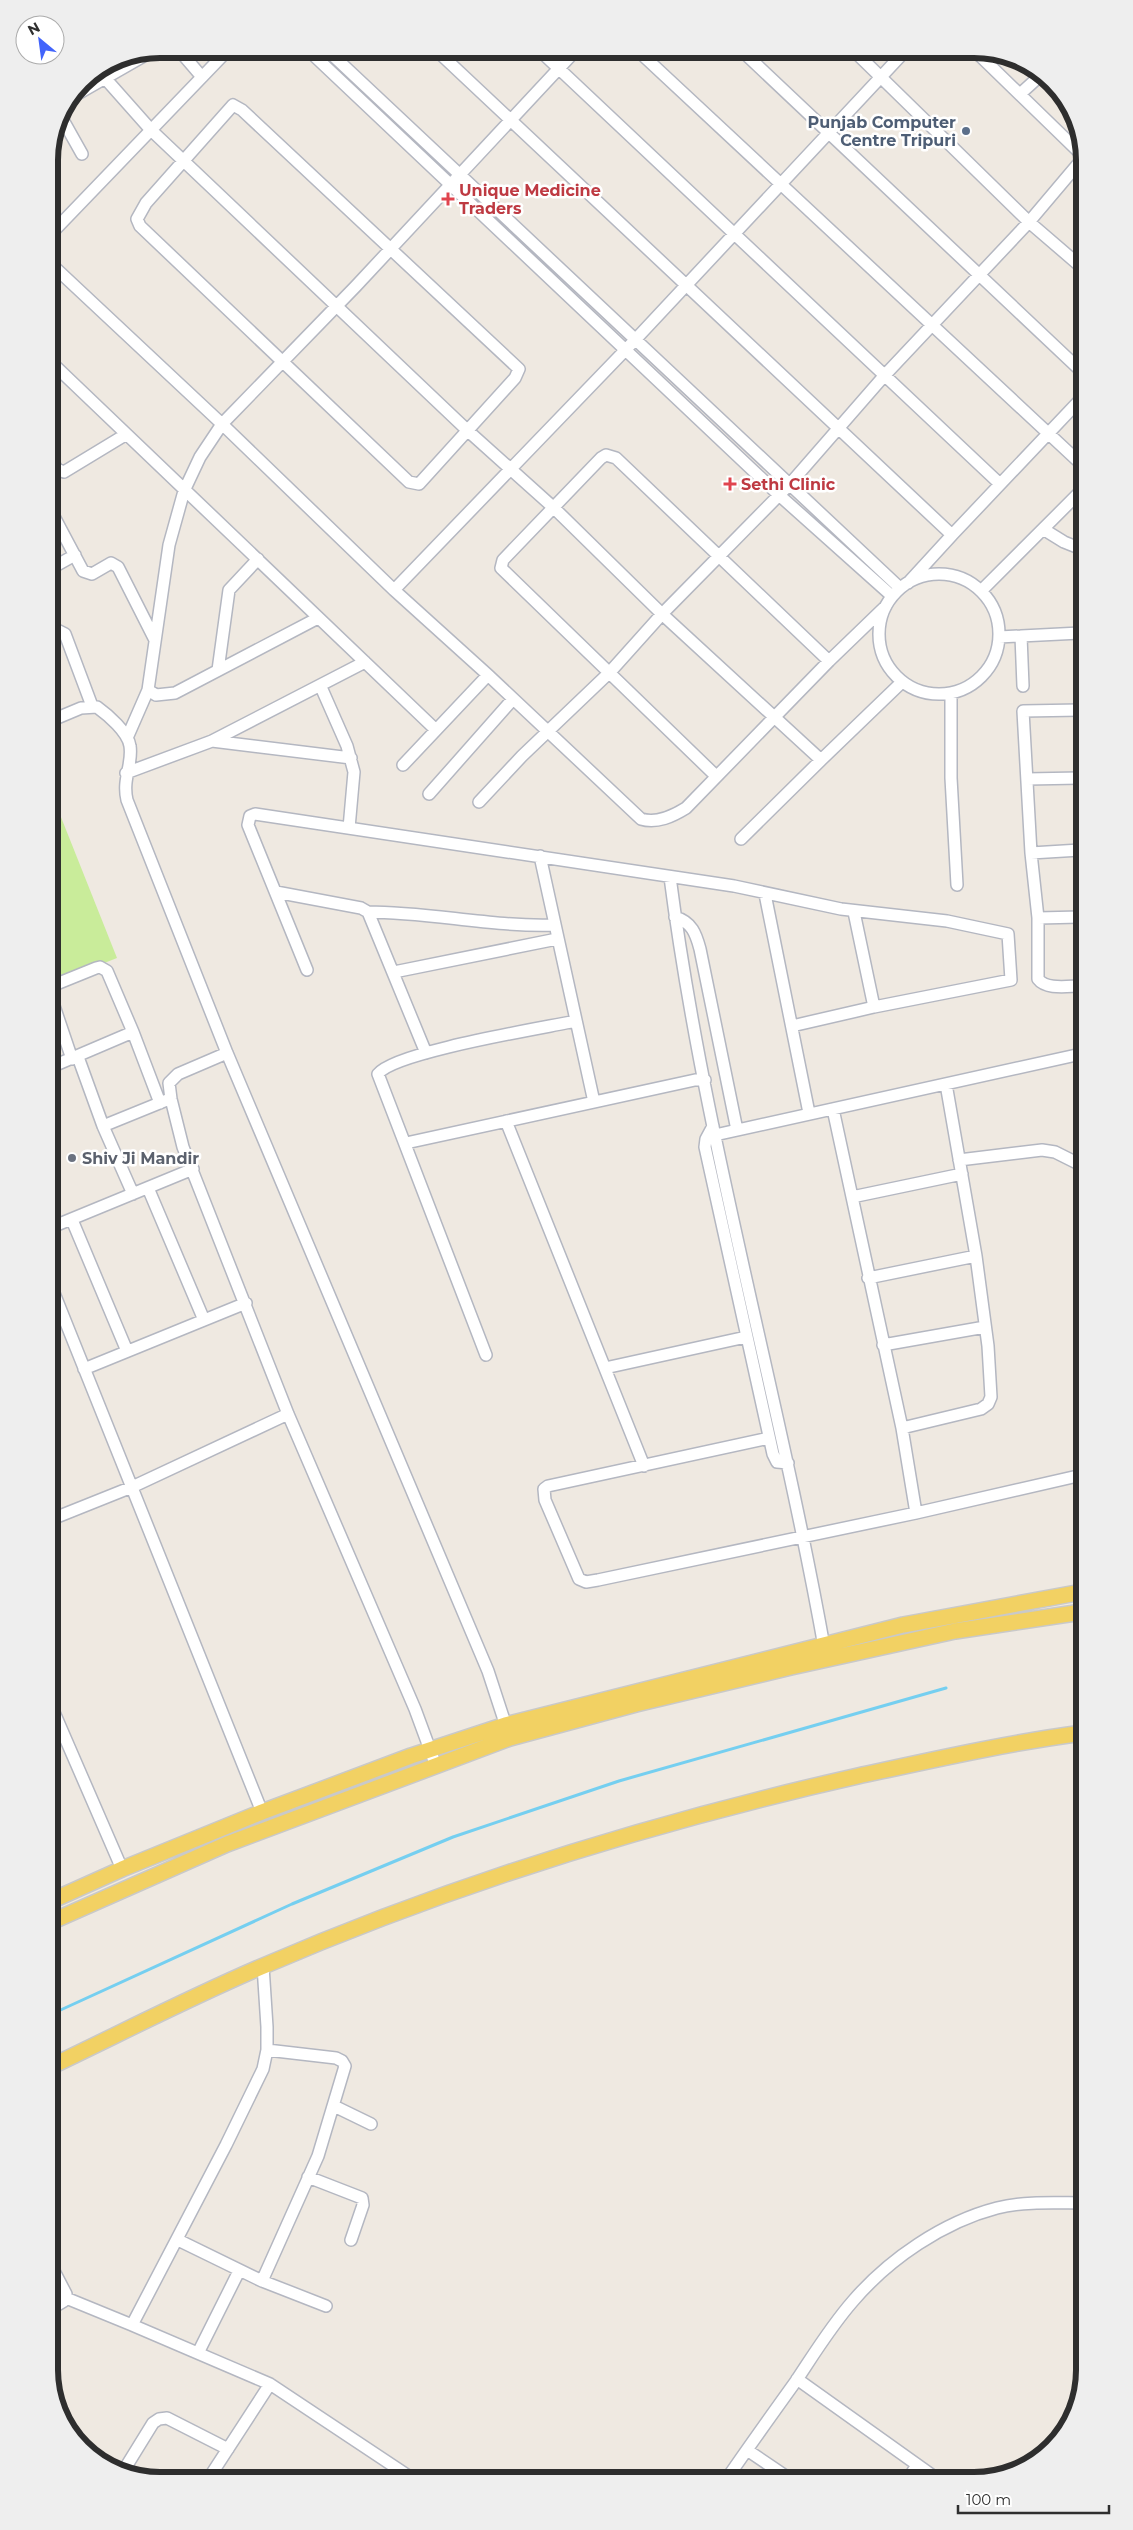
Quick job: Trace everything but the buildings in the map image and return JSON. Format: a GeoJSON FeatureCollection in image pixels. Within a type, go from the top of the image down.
{"type":"FeatureCollection","features":[{"type":"Feature","properties":{"kind":"main road"},"geometry":{"type":"LineString","coordinates":[[825,1652],[904,1625],[1076,1593]]}},
{"type":"Feature","properties":{"kind":"main road"},"geometry":{"type":"LineString","coordinates":[[58,1898],[122,1869],[262,1812],[431,1750],[825,1652],[1076,1613]]}},
{"type":"Feature","properties":{"kind":"main road"},"geometry":{"type":"LineString","coordinates":[[58,1919],[227,1844],[436,1766],[508,1731]]}},
{"type":"Feature","properties":{"kind":"main road"},"geometry":{"type":"LineString","coordinates":[[58,2063],[263,1966],[435,1899],[654,1827],[784,1793],[894,1768],[1076,1735]]}},
{"type":"Feature","properties":{"kind":"street"},"geometry":{"type":"LineString","coordinates":[[186,58],[202,77]]}},
{"type":"Feature","properties":{"kind":"street"},"geometry":{"type":"LineString","coordinates":[[58,227],[220,58]]}},
{"type":"Feature","properties":{"kind":"street"},"geometry":{"type":"LineString","coordinates":[[316,58],[626,348],[889,601]]}},
{"type":"Feature","properties":{"kind":"street"},"geometry":{"type":"LineString","coordinates":[[336,58],[789,485],[904,585]]}},
{"type":"Feature","properties":{"kind":"street"},"geometry":{"type":"LineString","coordinates":[[445,58],[952,535]]}},
{"type":"Feature","properties":{"kind":"street"},"geometry":{"type":"LineString","coordinates":[[547,58],[1000,484]]}},
{"type":"Feature","properties":{"kind":"street"},"geometry":{"type":"LineString","coordinates":[[127,738],[148,690],[170,545],[184,490],[200,457],[222,424],[337,305],[569,58]]}},
{"type":"Feature","properties":{"kind":"street"},"geometry":{"type":"LineString","coordinates":[[646,58],[1076,459]]}},
{"type":"Feature","properties":{"kind":"street"},"geometry":{"type":"LineString","coordinates":[[750,58],[978,276],[1076,366]]}},
{"type":"Feature","properties":{"kind":"street"},"geometry":{"type":"LineString","coordinates":[[862,58],[1029,222],[1076,263]]}},
{"type":"Feature","properties":{"kind":"street"},"geometry":{"type":"LineString","coordinates":[[394,590],[635,340],[899,58]]}},
{"type":"Feature","properties":{"kind":"street"},"geometry":{"type":"LineString","coordinates":[[983,58],[1075,148]]}},
{"type":"Feature","properties":{"kind":"street"},"geometry":{"type":"LineString","coordinates":[[86,88],[135,60]]}},
{"type":"Feature","properties":{"kind":"street"},"geometry":{"type":"LineString","coordinates":[[104,77],[151,130],[337,305],[466,430],[554,508],[662,614],[820,760]]}},
{"type":"Feature","properties":{"kind":"street"},"geometry":{"type":"LineString","coordinates":[[1020,94],[1036,79]]}},
{"type":"Feature","properties":{"kind":"street"},"geometry":{"type":"LineString","coordinates":[[238,106],[390,249],[519,369],[515,378],[466,430],[425,480],[415,485],[140,226],[137,219],[139,212],[230,108],[238,106]]}},
{"type":"Feature","properties":{"kind":"street"},"geometry":{"type":"LineString","coordinates":[[65,123],[82,154]]}},
{"type":"Feature","properties":{"kind":"street"},"geometry":{"type":"LineString","coordinates":[[479,802],[548,730],[610,672],[662,614],[789,485],[884,376],[1029,222],[1076,166]]}},
{"type":"Feature","properties":{"kind":"street"},"geometry":{"type":"LineString","coordinates":[[58,270],[222,424],[394,590],[548,730],[641,819],[648,822],[662,820],[686,808],[828,661],[889,601],[1076,404]]}},
{"type":"Feature","properties":{"kind":"street"},"geometry":{"type":"LineString","coordinates":[[58,369],[125,435],[258,559],[436,730]]}},
{"type":"Feature","properties":{"kind":"street"},"geometry":{"type":"LineString","coordinates":[[58,469],[64,472],[125,435]]}},
{"type":"Feature","properties":{"kind":"street"},"geometry":{"type":"LineString","coordinates":[[716,776],[501,568],[503,560],[601,458],[610,455],[828,661]]}},
{"type":"Feature","properties":{"kind":"street"},"geometry":{"type":"LineString","coordinates":[[981,591],[1076,496]]}},
{"type":"Feature","properties":{"kind":"street"},"geometry":{"type":"LineString","coordinates":[[58,524],[83,571],[92,574],[105,564],[111,563],[118,567],[155,640]]}},
{"type":"Feature","properties":{"kind":"street"},"geometry":{"type":"LineString","coordinates":[[1043,529],[1076,547]]}},
{"type":"Feature","properties":{"kind":"street"},"geometry":{"type":"LineString","coordinates":[[58,565],[75,555]]}},
{"type":"Feature","properties":{"kind":"street"},"geometry":{"type":"LineString","coordinates":[[218,670],[229,590],[258,559]]}},
{"type":"Feature","properties":{"kind":"street"},"geometry":{"type":"LineString","coordinates":[[889,601],[879,626],[880,647],[888,666],[902,682],[918,690],[951,694],[971,685],[985,672],[995,656],[999,637],[995,612],[981,591],[967,580],[951,575],[934,574],[904,585]]}},
{"type":"Feature","properties":{"kind":"street"},"geometry":{"type":"LineString","coordinates":[[148,690],[156,695],[170,694],[318,618]]}},
{"type":"Feature","properties":{"kind":"street"},"geometry":{"type":"LineString","coordinates":[[58,631],[65,634],[92,706],[103,712],[127,738],[130,752],[124,782],[127,800],[228,1053],[488,1671],[508,1731]]}},
{"type":"Feature","properties":{"kind":"street"},"geometry":{"type":"LineString","coordinates":[[999,637],[1076,633]]}},
{"type":"Feature","properties":{"kind":"street"},"geometry":{"type":"LineString","coordinates":[[1021,636],[1023,686]]}},
{"type":"Feature","properties":{"kind":"street"},"geometry":{"type":"LineString","coordinates":[[126,773],[212,741],[321,687],[366,662]]}},
{"type":"Feature","properties":{"kind":"street"},"geometry":{"type":"LineString","coordinates":[[403,765],[488,675]]}},
{"type":"Feature","properties":{"kind":"street"},"geometry":{"type":"LineString","coordinates":[[740,839],[902,682]]}},
{"type":"Feature","properties":{"kind":"street"},"geometry":{"type":"LineString","coordinates":[[321,687],[350,758],[354,778],[349,828]]}},
{"type":"Feature","properties":{"kind":"street"},"geometry":{"type":"LineString","coordinates":[[951,694],[951,778],[957,885]]}},
{"type":"Feature","properties":{"kind":"street"},"geometry":{"type":"LineString","coordinates":[[429,794],[513,699]]}},
{"type":"Feature","properties":{"kind":"street"},"geometry":{"type":"LineString","coordinates":[[58,717],[74,710],[92,706]]}},
{"type":"Feature","properties":{"kind":"street"},"geometry":{"type":"LineString","coordinates":[[1076,710],[1023,711],[1031,853],[1038,918],[1038,979],[1041,983],[1047,985],[1076,986]]}},
{"type":"Feature","properties":{"kind":"street"},"geometry":{"type":"LineString","coordinates":[[212,741],[350,758]]}},
{"type":"Feature","properties":{"kind":"street"},"geometry":{"type":"LineString","coordinates":[[1027,779],[1076,778]]}},
{"type":"Feature","properties":{"kind":"street"},"geometry":{"type":"LineString","coordinates":[[307,970],[248,825],[250,816],[255,814],[734,886],[854,912],[947,921],[1008,934],[1011,980],[874,1007],[792,1026]]}},
{"type":"Feature","properties":{"kind":"street"},"geometry":{"type":"LineString","coordinates":[[1031,853],[1076,850]]}},
{"type":"Feature","properties":{"kind":"street"},"geometry":{"type":"LineString","coordinates":[[540,856],[594,1102]]}},
{"type":"Feature","properties":{"kind":"street"},"geometry":{"type":"LineString","coordinates":[[670,877],[675,917],[714,1131],[746,1284],[804,1537],[825,1652]]}},
{"type":"Feature","properties":{"kind":"street"},"geometry":{"type":"LineString","coordinates":[[276,892],[361,908],[368,912],[400,912],[517,926],[554,926]]}},
{"type":"Feature","properties":{"kind":"street"},"geometry":{"type":"LineString","coordinates":[[765,894],[809,1113]]}},
{"type":"Feature","properties":{"kind":"street"},"geometry":{"type":"LineString","coordinates":[[368,912],[426,1053]]}},
{"type":"Feature","properties":{"kind":"street"},"geometry":{"type":"LineString","coordinates":[[854,912],[874,1007]]}},
{"type":"Feature","properties":{"kind":"street"},"geometry":{"type":"LineString","coordinates":[[675,917],[683,919],[691,927],[700,949],[737,1130]]}},
{"type":"Feature","properties":{"kind":"street"},"geometry":{"type":"LineString","coordinates":[[1038,918],[1076,917]]}},
{"type":"Feature","properties":{"kind":"street"},"geometry":{"type":"LineString","coordinates":[[394,972],[557,939]]}},
{"type":"Feature","properties":{"kind":"street"},"geometry":{"type":"LineString","coordinates":[[58,983],[96,968],[104,968],[110,976],[133,1032],[165,1101],[246,1302],[288,1414],[431,1750],[436,1766]]}},
{"type":"Feature","properties":{"kind":"street"},"geometry":{"type":"LineString","coordinates":[[58,1015],[133,1194]]}},
{"type":"Feature","properties":{"kind":"street"},"geometry":{"type":"LineString","coordinates":[[486,1355],[378,1074],[390,1064],[426,1053],[576,1021]]}},
{"type":"Feature","properties":{"kind":"street"},"geometry":{"type":"LineString","coordinates":[[58,1064],[133,1032]]}},
{"type":"Feature","properties":{"kind":"street"},"geometry":{"type":"LineString","coordinates":[[165,1101],[169,1083],[173,1077],[228,1053]]}},
{"type":"Feature","properties":{"kind":"street"},"geometry":{"type":"LineString","coordinates":[[788,1463],[778,1462],[770,1438],[705,1147],[706,1139],[714,1131],[737,1130],[1076,1055]]}},
{"type":"Feature","properties":{"kind":"street"},"geometry":{"type":"LineString","coordinates":[[406,1143],[695,1080],[705,1080]]}},
{"type":"Feature","properties":{"kind":"street"},"geometry":{"type":"LineString","coordinates":[[902,1428],[981,1409],[988,1404],[991,1392],[976,1256],[946,1084]]}},
{"type":"Feature","properties":{"kind":"street"},"geometry":{"type":"LineString","coordinates":[[103,1126],[165,1101]]}},
{"type":"Feature","properties":{"kind":"street"},"geometry":{"type":"LineString","coordinates":[[833,1108],[868,1278],[902,1428],[916,1513]]}},
{"type":"Feature","properties":{"kind":"street"},"geometry":{"type":"LineString","coordinates":[[506,1121],[644,1466]]}},
{"type":"Feature","properties":{"kind":"street"},"geometry":{"type":"LineString","coordinates":[[959,1160],[1049,1150],[1076,1163]]}},
{"type":"Feature","properties":{"kind":"street"},"geometry":{"type":"LineString","coordinates":[[58,1225],[192,1169]]}},
{"type":"Feature","properties":{"kind":"street"},"geometry":{"type":"LineString","coordinates":[[852,1197],[962,1174]]}},
{"type":"Feature","properties":{"kind":"street"},"geometry":{"type":"LineString","coordinates":[[148,1188],[204,1320]]}},
{"type":"Feature","properties":{"kind":"street"},"geometry":{"type":"LineString","coordinates":[[72,1220],[127,1351]]}},
{"type":"Feature","properties":{"kind":"street"},"geometry":{"type":"LineString","coordinates":[[868,1278],[976,1256]]}},
{"type":"Feature","properties":{"kind":"street"},"geometry":{"type":"LineString","coordinates":[[84,1369],[246,1302]]}},
{"type":"Feature","properties":{"kind":"street"},"geometry":{"type":"LineString","coordinates":[[58,1303],[262,1812]]}},
{"type":"Feature","properties":{"kind":"street"},"geometry":{"type":"LineString","coordinates":[[883,1345],[985,1327]]}},
{"type":"Feature","properties":{"kind":"street"},"geometry":{"type":"LineString","coordinates":[[605,1368],[746,1337]]}},
{"type":"Feature","properties":{"kind":"street"},"geometry":{"type":"LineString","coordinates":[[58,1518],[132,1487],[288,1414]]}},
{"type":"Feature","properties":{"kind":"street"},"geometry":{"type":"LineString","coordinates":[[770,1438],[554,1484],[544,1490],[545,1500],[576,1575],[582,1581],[598,1580],[916,1513],[1076,1476]]}},
{"type":"Feature","properties":{"kind":"street"},"geometry":{"type":"LineString","coordinates":[[58,1722],[122,1869]]}},
{"type":"Feature","properties":{"kind":"street"},"geometry":{"type":"LineString","coordinates":[[132,2325],[178,2240],[257,2084],[268,2050],[263,1966]]}},
{"type":"Feature","properties":{"kind":"street"},"geometry":{"type":"LineString","coordinates":[[262,2281],[327,2132],[345,2071],[342,2061],[336,2058],[268,2050]]}},
{"type":"Feature","properties":{"kind":"street"},"geometry":{"type":"LineString","coordinates":[[334,2106],[371,2124]]}},
{"type":"Feature","properties":{"kind":"street"},"geometry":{"type":"LineString","coordinates":[[308,2177],[358,2196],[364,2201],[351,2240]]}},
{"type":"Feature","properties":{"kind":"street"},"geometry":{"type":"LineString","coordinates":[[732,2472],[835,2323],[854,2300],[904,2254],[938,2233],[966,2219],[997,2208],[1035,2203],[1076,2203]]}},
{"type":"Feature","properties":{"kind":"street"},"geometry":{"type":"LineString","coordinates":[[178,2240],[239,2271],[326,2306]]}},
{"type":"Feature","properties":{"kind":"street"},"geometry":{"type":"LineString","coordinates":[[198,2353],[239,2271]]}},
{"type":"Feature","properties":{"kind":"street"},"geometry":{"type":"LineString","coordinates":[[58,2278],[65,2291],[66,2298]]}},
{"type":"Feature","properties":{"kind":"street"},"geometry":{"type":"LineString","coordinates":[[66,2298],[270,2384],[402,2472]]}},
{"type":"Feature","properties":{"kind":"street"},"geometry":{"type":"LineString","coordinates":[[58,2304],[66,2298]]}},
{"type":"Feature","properties":{"kind":"street"},"geometry":{"type":"LineString","coordinates":[[797,2379],[927,2472]]}},
{"type":"Feature","properties":{"kind":"street"},"geometry":{"type":"LineString","coordinates":[[213,2472],[270,2384]]}},
{"type":"Feature","properties":{"kind":"street"},"geometry":{"type":"LineString","coordinates":[[126,2467],[153,2423],[159,2419],[167,2418],[228,2449]]}},
{"type":"Feature","properties":{"kind":"street"},"geometry":{"type":"LineString","coordinates":[[747,2450],[780,2472]]}},
{"type":"Feature","properties":{"kind":"street"},"geometry":{"type":"LineString","coordinates":[[913,2472],[917,2465]]}},
{"type":"Feature","properties":{"kind":"green space"},"geometry":{"type":"Polygon","coordinates":[[[58,810],[117,958],[58,981],[58,810]]]}},
{"type":"Feature","properties":{"kind":"waterway"},"geometry":{"type":"LineString","coordinates":[[58,2011],[292,1904],[453,1837],[619,1781],[946,1688]]}},
{"type":"Feature","properties":{"kind":"place","name":"Punjab Computer Centre Tripuri"},"geometry":{"type":"Point","coordinates":[966,131]}},
{"type":"Feature","properties":{"kind":"place","name":"Unique Medicine Traders"},"geometry":{"type":"Point","coordinates":[448,199]}},
{"type":"Feature","properties":{"kind":"place","name":"Sethi Clinic"},"geometry":{"type":"Point","coordinates":[730,484]}},
{"type":"Feature","properties":{"kind":"place","name":"Shiv Ji Mandir"},"geometry":{"type":"Point","coordinates":[72,1158]}}]}
